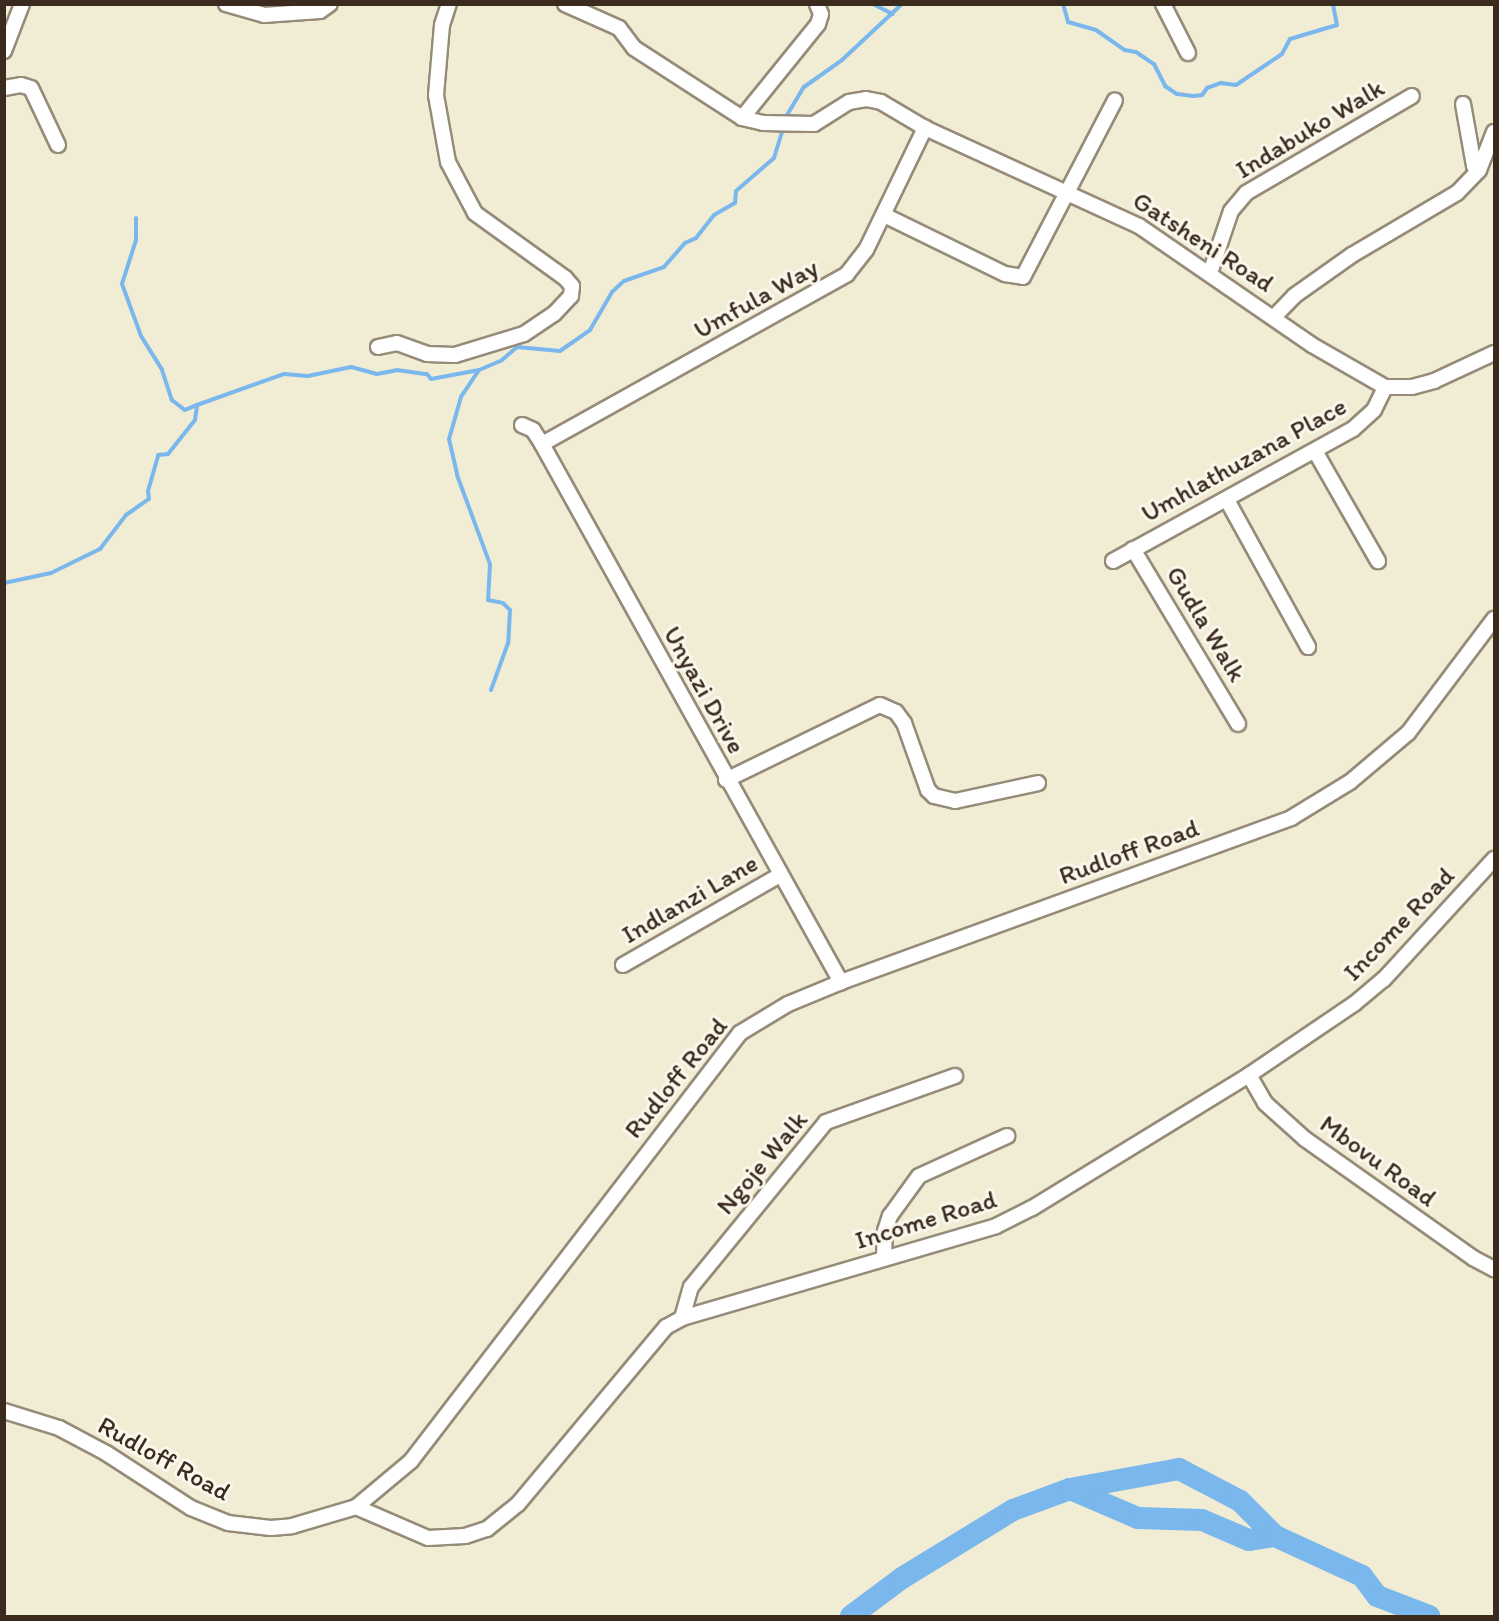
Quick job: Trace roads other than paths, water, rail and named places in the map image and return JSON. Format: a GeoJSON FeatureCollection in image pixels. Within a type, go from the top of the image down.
{"type":"FeatureCollection","features":[{"type":"Feature","properties":{"kind":"street"},"geometry":{"type":"LineString","coordinates":[[4,51],[22,4]]}},
{"type":"Feature","properties":{"kind":"street"},"geometry":{"type":"LineString","coordinates":[[226,4],[264,15],[320,10],[330,4]]}},
{"type":"Feature","properties":{"kind":"street"},"geometry":{"type":"LineString","coordinates":[[378,347],[397,343],[427,354],[455,355],[524,334],[554,314],[571,296],[572,286],[565,278],[475,213],[448,162],[436,95],[442,25],[449,4]]}},
{"type":"Feature","properties":{"kind":"street"},"geometry":{"type":"LineString","coordinates":[[565,4],[611,23],[634,48],[742,118],[815,29],[821,20],[818,4]]}},
{"type":"Feature","properties":{"kind":"street"},"geometry":{"type":"LineString","coordinates":[[1163,4],[1188,53]]}},
{"type":"Feature","properties":{"kind":"street"},"geometry":{"type":"LineString","coordinates":[[4,88],[21,85],[32,88],[58,144]]}},
{"type":"Feature","properties":{"kind":"street","name":"Indabuko Walk"},"geometry":{"type":"LineString","coordinates":[[1210,273],[1226,222],[1246,193],[1412,96]]}},
{"type":"Feature","properties":{"kind":"street","name":"Gatsheni Road"},"geometry":{"type":"LineString","coordinates":[[742,118],[763,123],[813,124],[849,102],[866,99],[881,102],[925,128],[1065,190],[1139,226],[1365,379],[1385,387],[1413,387],[1434,381],[1494,353]]}},
{"type":"Feature","properties":{"kind":"street"},"geometry":{"type":"LineString","coordinates":[[884,215],[1005,274],[1023,277],[1065,190],[1115,100]]}},
{"type":"Feature","properties":{"kind":"street"},"geometry":{"type":"LineString","coordinates":[[1463,104],[1474,166],[1479,170]]}},
{"type":"Feature","properties":{"kind":"street","name":"Umfula Way"},"geometry":{"type":"LineString","coordinates":[[542,444],[837,282],[866,250],[925,128]]}},
{"type":"Feature","properties":{"kind":"street"},"geometry":{"type":"LineString","coordinates":[[1274,316],[1294,296],[1352,255],[1457,193],[1479,170],[1494,132]]}},
{"type":"Feature","properties":{"kind":"street","name":"Umhlathuzana Place"},"geometry":{"type":"LineString","coordinates":[[1113,561],[1315,451],[1365,420],[1385,387]]}},
{"type":"Feature","properties":{"kind":"street","name":"Unyazi Drive"},"geometry":{"type":"LineString","coordinates":[[522,425],[533,430],[542,444],[726,780],[842,981]]}},
{"type":"Feature","properties":{"kind":"street"},"geometry":{"type":"LineString","coordinates":[[1315,451],[1378,561]]}},
{"type":"Feature","properties":{"kind":"street"},"geometry":{"type":"LineString","coordinates":[[1227,500],[1308,647]]}},
{"type":"Feature","properties":{"kind":"street","name":"Gudla Walk"},"geometry":{"type":"LineString","coordinates":[[1133,549],[1238,724]]}},
{"type":"Feature","properties":{"kind":"street","name":"Rudloff Road"},"geometry":{"type":"LineString","coordinates":[[4,1411],[59,1428],[106,1453],[191,1508],[228,1523],[271,1528],[292,1526],[356,1508],[411,1461],[723,1051],[762,1017],[842,981],[1299,813],[1350,782],[1408,733],[1494,619]]}},
{"type":"Feature","properties":{"kind":"street"},"geometry":{"type":"LineString","coordinates":[[726,780],[880,705],[896,712],[903,723],[928,790],[940,800],[982,797],[1038,783]]}},
{"type":"Feature","properties":{"kind":"street","name":"Income Road"},"geometry":{"type":"LineString","coordinates":[[356,1508],[428,1538],[465,1536],[487,1529],[518,1504],[652,1340],[682,1318],[1016,1217],[1249,1075],[1372,990],[1494,859]]}},
{"type":"Feature","properties":{"kind":"street","name":"Indlanzi Lane"},"geometry":{"type":"LineString","coordinates":[[623,965],[780,875]]}},
{"type":"Feature","properties":{"kind":"street","name":"Mbovu Road"},"geometry":{"type":"LineString","coordinates":[[1249,1075],[1265,1103],[1305,1138],[1473,1258],[1494,1269]]}},
{"type":"Feature","properties":{"kind":"street","name":"Ngoje Walk"},"geometry":{"type":"LineString","coordinates":[[682,1318],[691,1287],[826,1122],[955,1076]]}},
{"type":"Feature","properties":{"kind":"street"},"geometry":{"type":"LineString","coordinates":[[884,1257],[885,1231],[890,1216],[919,1176],[1007,1136]]}},
{"type":"Feature","properties":{"kind":"waterway"},"geometry":{"type":"LineString","coordinates":[[873,4],[893,14]]}},
{"type":"Feature","properties":{"kind":"waterway"},"geometry":{"type":"LineString","coordinates":[[784,120],[804,87],[842,60],[902,4]]}},
{"type":"Feature","properties":{"kind":"waterway"},"geometry":{"type":"LineString","coordinates":[[1063,4],[1068,22],[1096,30],[1125,50],[1136,52],[1154,64],[1165,86],[1177,94],[1194,96],[1202,95],[1207,88],[1221,83],[1236,85],[1282,54],[1290,39],[1337,25],[1333,4]]}},
{"type":"Feature","properties":{"kind":"waterway"},"geometry":{"type":"LineString","coordinates":[[4,583],[51,573],[100,549],[126,515],[149,499],[148,491],[158,455],[168,454],[195,420],[197,405],[284,374],[308,376],[351,367],[377,374],[397,370],[427,374],[431,379],[479,370],[502,360],[517,347],[560,351],[590,330],[612,292],[624,281],[664,267],[685,243],[696,238],[714,215],[735,203],[736,191],[774,158],[783,129]]}},
{"type":"Feature","properties":{"kind":"waterway"},"geometry":{"type":"LineString","coordinates":[[136,218],[136,240],[122,284],[141,336],[162,370],[172,400],[185,410],[197,405]]}},
{"type":"Feature","properties":{"kind":"waterway"},"geometry":{"type":"LineString","coordinates":[[479,370],[461,397],[449,439],[457,475],[490,564],[488,600],[503,603],[510,610],[508,643],[491,690]]}},
{"type":"Feature","properties":{"kind":"waterway"},"geometry":{"type":"LineString","coordinates":[[851,1616],[902,1578],[1013,1510],[1070,1489],[1179,1469],[1240,1501],[1275,1536],[1362,1576],[1377,1596],[1429,1616]]}},
{"type":"Feature","properties":{"kind":"waterway"},"geometry":{"type":"LineString","coordinates":[[1070,1489],[1138,1518],[1202,1520],[1249,1540],[1275,1536]]}}]}
